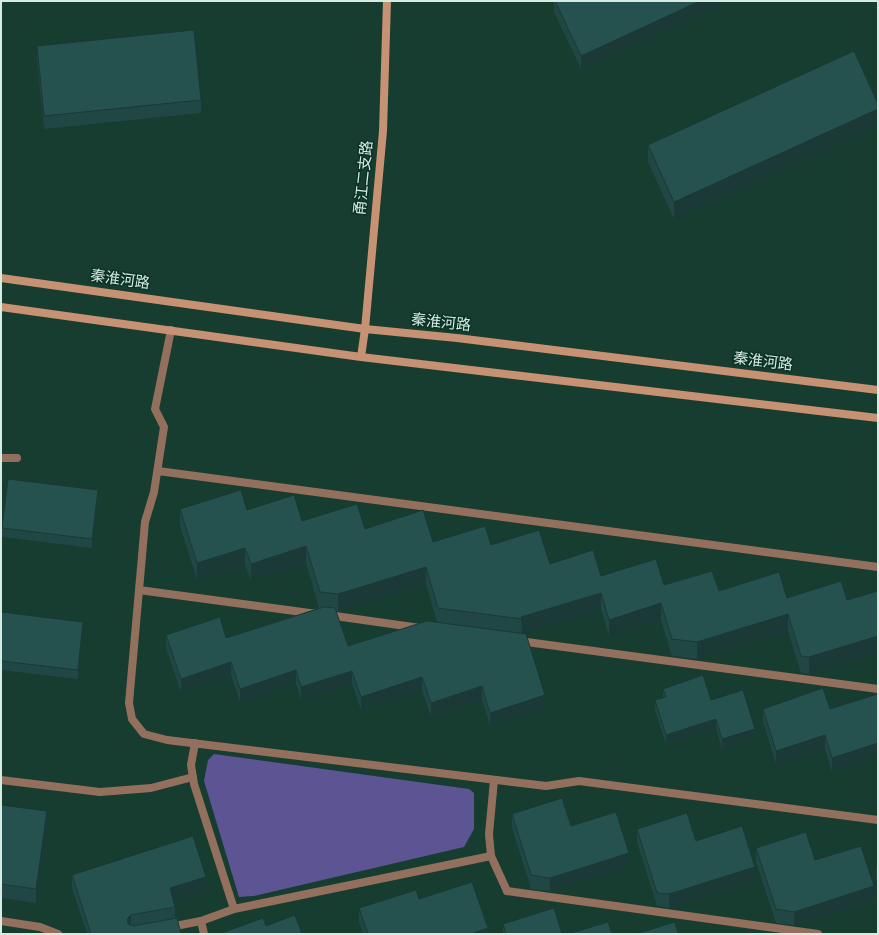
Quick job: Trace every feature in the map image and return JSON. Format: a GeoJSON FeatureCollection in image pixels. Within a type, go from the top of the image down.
{"type":"FeatureCollection","features":[{"type":"Feature","properties":{"kind":"main road","name":"甬江二支路"},"geometry":{"type":"LineString","coordinates":[[361,357],[383,131],[387,1]]}},
{"type":"Feature","properties":{"kind":"main road","name":"秦淮河路"},"geometry":{"type":"LineString","coordinates":[[1,278],[365,328],[878,390]]}},
{"type":"Feature","properties":{"kind":"main road"},"geometry":{"type":"LineString","coordinates":[[1,307],[361,357],[878,418]]}},
{"type":"Feature","properties":{"kind":"street"},"geometry":{"type":"LineString","coordinates":[[171,330],[155,409],[164,427],[158,472],[145,522],[129,703],[132,720],[144,734],[168,740],[494,780],[546,786],[579,781],[878,820]]}},
{"type":"Feature","properties":{"kind":"street"},"geometry":{"type":"LineString","coordinates":[[1,458],[17,458]]}},
{"type":"Feature","properties":{"kind":"street"},"geometry":{"type":"LineString","coordinates":[[158,472],[878,568]]}},
{"type":"Feature","properties":{"kind":"street"},"geometry":{"type":"LineString","coordinates":[[139,590],[431,629]]}},
{"type":"Feature","properties":{"kind":"street"},"geometry":{"type":"LineString","coordinates":[[510,640],[878,689]]}},
{"type":"Feature","properties":{"kind":"street"},"geometry":{"type":"LineString","coordinates":[[195,743],[191,765],[192,777],[234,909]]}},
{"type":"Feature","properties":{"kind":"street"},"geometry":{"type":"LineString","coordinates":[[1,780],[100,792],[151,788],[192,777]]}},
{"type":"Feature","properties":{"kind":"street"},"geometry":{"type":"LineString","coordinates":[[494,780],[489,834],[490,856],[507,891],[818,934]]}},
{"type":"Feature","properties":{"kind":"street"},"geometry":{"type":"LineString","coordinates":[[163,928],[201,921],[234,909],[490,856]]}},
{"type":"Feature","properties":{"kind":"street"},"geometry":{"type":"LineString","coordinates":[[1,921],[40,927],[58,934]]}},
{"type":"Feature","properties":{"kind":"street"},"geometry":{"type":"LineString","coordinates":[[201,921],[204,934]]}},
{"type":"Feature","properties":{"kind":"shaded area"},"geometry":{"type":"Polygon","coordinates":[[[214,754],[469,789],[474,793],[474,829],[464,847],[254,896],[239,897],[204,781],[208,760],[214,754]]]}},
{"type":"Feature","properties":{"kind":"building"},"geometry":{"type":"Polygon","coordinates":[[[555,1],[700,1],[581,56],[555,1]]]}},
{"type":"Feature","properties":{"kind":"building"},"geometry":{"type":"Polygon","coordinates":[[[194,30],[201,100],[44,116],[37,46],[194,30]]]}},
{"type":"Feature","properties":{"kind":"building"},"geometry":{"type":"Polygon","coordinates":[[[854,51],[878,104],[878,109],[674,202],[648,145],[854,51]]]}},
{"type":"Feature","properties":{"kind":"building"},"geometry":{"type":"Polygon","coordinates":[[[8,479],[98,490],[92,539],[2,528],[8,479]]]}},
{"type":"Feature","properties":{"kind":"building"},"geometry":{"type":"Polygon","coordinates":[[[241,490],[247,510],[294,495],[302,521],[357,504],[365,529],[423,510],[433,542],[485,526],[491,545],[539,530],[550,564],[593,550],[601,576],[656,559],[664,585],[712,571],[719,591],[779,572],[787,598],[841,581],[847,600],[878,591],[878,636],[809,657],[801,656],[788,614],[697,642],[672,639],[661,603],[609,620],[601,593],[521,617],[522,619],[438,608],[426,567],[338,594],[320,592],[306,546],[251,564],[245,548],[197,563],[180,509],[241,490]]]}},
{"type":"Feature","properties":{"kind":"building"},"geometry":{"type":"Polygon","coordinates":[[[324,607],[335,608],[348,646],[427,621],[526,634],[545,695],[490,713],[482,686],[431,703],[422,677],[361,697],[352,671],[301,687],[296,670],[240,689],[231,662],[181,679],[166,635],[220,617],[226,638],[324,607]]]}},
{"type":"Feature","properties":{"kind":"building"},"geometry":{"type":"Polygon","coordinates":[[[1,612],[83,622],[78,670],[1,661],[1,612]]]}},
{"type":"Feature","properties":{"kind":"building"},"geometry":{"type":"Polygon","coordinates":[[[703,675],[711,700],[743,690],[755,729],[722,739],[716,719],[666,735],[655,700],[666,697],[663,689],[703,675]]]}},
{"type":"Feature","properties":{"kind":"building"},"geometry":{"type":"Polygon","coordinates":[[[823,688],[830,709],[878,694],[878,743],[832,758],[825,735],[776,751],[763,709],[823,688]]]}},
{"type":"Feature","properties":{"kind":"building"},"geometry":{"type":"Polygon","coordinates":[[[562,798],[571,826],[616,812],[629,853],[550,878],[531,875],[512,814],[562,798]]]}},
{"type":"Feature","properties":{"kind":"building"},"geometry":{"type":"Polygon","coordinates":[[[1,805],[47,811],[36,889],[1,884],[1,805]]]}},
{"type":"Feature","properties":{"kind":"building"},"geometry":{"type":"Polygon","coordinates":[[[687,813],[696,841],[742,826],[755,867],[669,894],[657,893],[637,829],[687,813]]]}},
{"type":"Feature","properties":{"kind":"building"},"geometry":{"type":"Polygon","coordinates":[[[806,832],[815,860],[861,846],[874,886],[794,912],[776,909],[756,848],[806,832]]]}},
{"type":"Feature","properties":{"kind":"building"},"geometry":{"type":"Polygon","coordinates":[[[193,836],[206,877],[170,888],[175,907],[131,915],[127,919],[128,924],[133,926],[177,918],[181,934],[91,934],[72,875],[193,836]]]}},
{"type":"Feature","properties":{"kind":"building"},"geometry":{"type":"Polygon","coordinates":[[[472,882],[488,928],[471,934],[368,934],[359,908],[416,890],[419,899],[472,882]]]}},
{"type":"Feature","properties":{"kind":"building"},"geometry":{"type":"Polygon","coordinates":[[[554,908],[562,934],[506,934],[503,924],[554,908]]]}},
{"type":"Feature","properties":{"kind":"building"},"geometry":{"type":"Polygon","coordinates":[[[295,915],[302,934],[219,934],[263,918],[266,926],[295,915]]]}},
{"type":"Feature","properties":{"kind":"building"},"geometry":{"type":"Polygon","coordinates":[[[608,922],[612,934],[568,934],[608,922]]]}},
{"type":"Feature","properties":{"kind":"building"},"geometry":{"type":"Polygon","coordinates":[[[675,922],[678,934],[636,934],[675,922]]]}}]}
